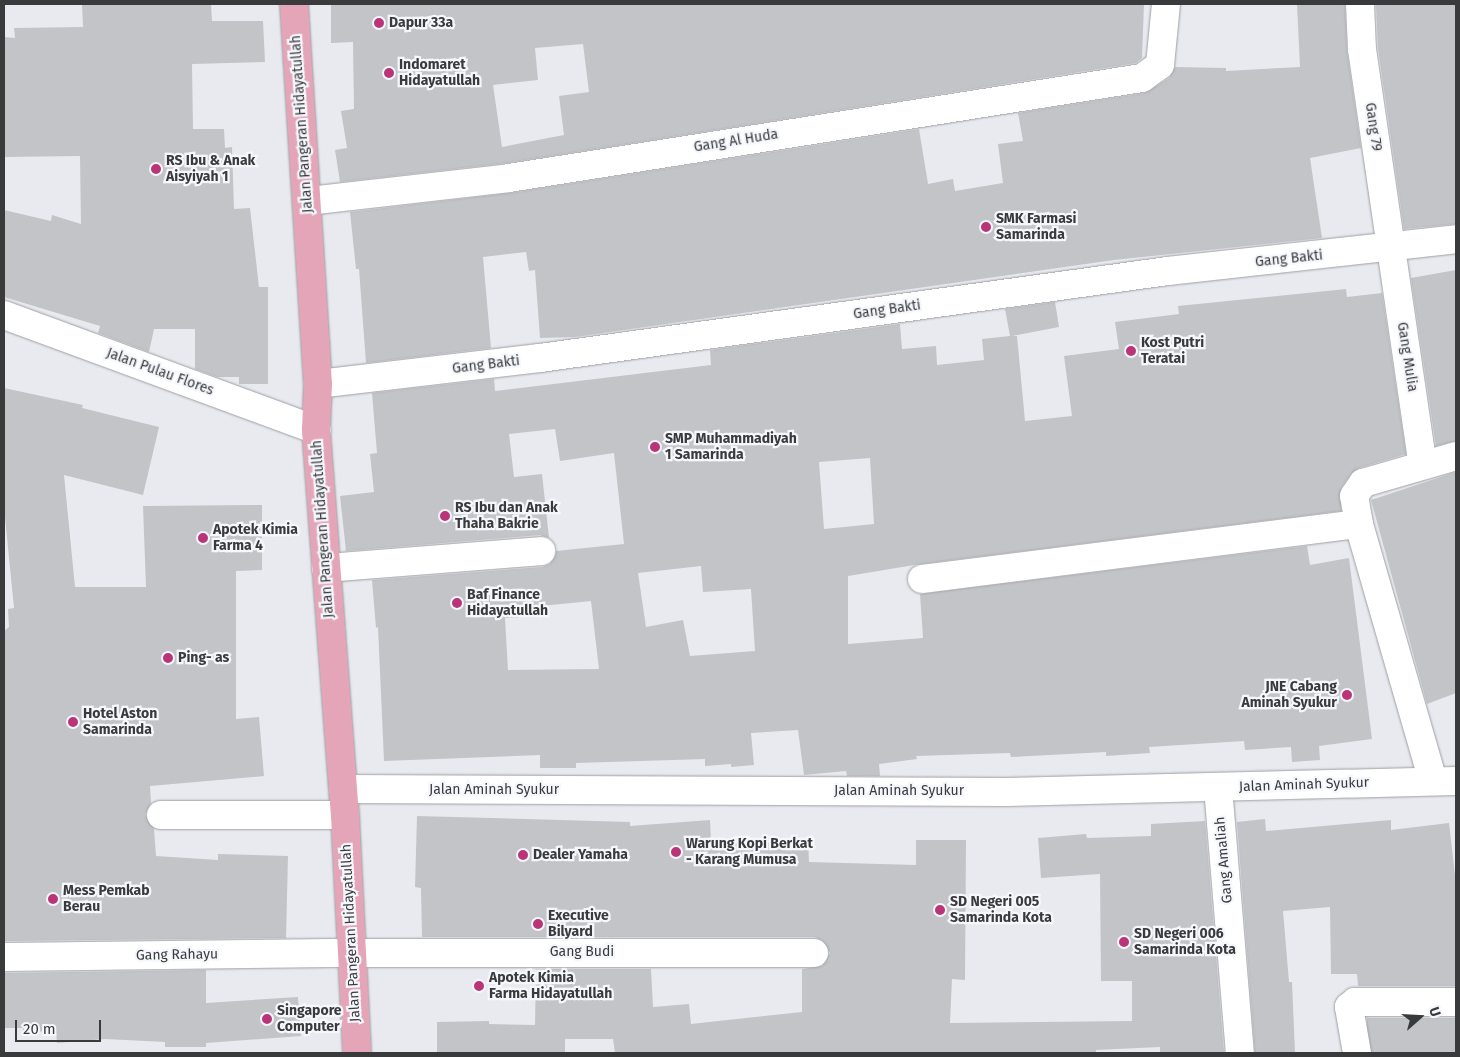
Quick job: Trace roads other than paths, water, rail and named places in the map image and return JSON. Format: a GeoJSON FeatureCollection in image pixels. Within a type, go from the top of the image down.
{"type":"FeatureCollection","features":[{"type":"Feature","properties":{"kind":"main road","name":"Jalan Pangeran Hidayatullah"},"geometry":{"type":"LineString","coordinates":[[294,4],[308,201],[318,384],[316,430],[344,802],[357,1053]]}},
{"type":"Feature","properties":{"kind":"street","name":"Gang Al Huda"},"geometry":{"type":"LineString","coordinates":[[308,201],[510,178],[1129,80],[1149,75],[1160,65],[1166,4]]}},
{"type":"Feature","properties":{"kind":"street","name":"Gang 79"},"geometry":{"type":"LineString","coordinates":[[1360,4],[1362,49],[1390,249]]}},
{"type":"Feature","properties":{"kind":"street","name":"Gang Bakti"},"geometry":{"type":"LineString","coordinates":[[318,384],[540,358],[1168,271],[1390,249],[1456,239]]}},
{"type":"Feature","properties":{"kind":"street","name":"Gang Mulia"},"geometry":{"type":"LineString","coordinates":[[1390,249],[1423,465]]}},
{"type":"Feature","properties":{"kind":"street","name":"Jalan Pulau Flores"},"geometry":{"type":"LineString","coordinates":[[4,316],[316,430]]}},
{"type":"Feature","properties":{"kind":"street"},"geometry":{"type":"LineString","coordinates":[[1445,781],[1359,524],[1354,496],[1358,487],[1456,456]]}},
{"type":"Feature","properties":{"kind":"street"},"geometry":{"type":"LineString","coordinates":[[922,579],[1359,524]]}},
{"type":"Feature","properties":{"kind":"street"},"geometry":{"type":"LineString","coordinates":[[326,568],[541,551]]}},
{"type":"Feature","properties":{"kind":"street","name":"Jalan Aminah Syukur"},"geometry":{"type":"LineString","coordinates":[[161,815],[344,802],[1007,792],[1445,781]]}},
{"type":"Feature","properties":{"kind":"street","name":"Gang Amaliah"},"geometry":{"type":"LineString","coordinates":[[1218,787],[1240,1053]]}},
{"type":"Feature","properties":{"kind":"street","name":"Gang Budi"},"geometry":{"type":"LineString","coordinates":[[351,953],[814,953]]}},
{"type":"Feature","properties":{"kind":"street","name":"Gang Rahayu"},"geometry":{"type":"LineString","coordinates":[[4,957],[351,953]]}},
{"type":"Feature","properties":{"kind":"street"},"geometry":{"type":"LineString","coordinates":[[1357,1053],[1349,1006],[1355,1002],[1456,1002]]}},
{"type":"Feature","properties":{"kind":"place","name":"Dapur 33a"},"geometry":{"type":"Point","coordinates":[379,23]}},
{"type":"Feature","properties":{"kind":"place","name":"Indomaret Hidayatullah"},"geometry":{"type":"Point","coordinates":[389,73]}},
{"type":"Feature","properties":{"kind":"place","name":"RS Ibu & Anak Aisyiyah 1"},"geometry":{"type":"Point","coordinates":[156,169]}},
{"type":"Feature","properties":{"kind":"place","name":"SMK Farmasi Samarinda"},"geometry":{"type":"Point","coordinates":[986,227]}},
{"type":"Feature","properties":{"kind":"place","name":"Kost Putri Teratai"},"geometry":{"type":"Point","coordinates":[1131,351]}},
{"type":"Feature","properties":{"kind":"place","name":"SMP Muhammadiyah 1 Samarinda"},"geometry":{"type":"Point","coordinates":[655,447]}},
{"type":"Feature","properties":{"kind":"place","name":"RS Ibu dan Anak Thaha Bakrie"},"geometry":{"type":"Point","coordinates":[445,516]}},
{"type":"Feature","properties":{"kind":"place","name":"Apotek Kimia Farma 4"},"geometry":{"type":"Point","coordinates":[203,538]}},
{"type":"Feature","properties":{"kind":"place","name":"Baf Finance Hidayatullah"},"geometry":{"type":"Point","coordinates":[457,603]}},
{"type":"Feature","properties":{"kind":"place","name":"Ping- as"},"geometry":{"type":"Point","coordinates":[168,658]}},
{"type":"Feature","properties":{"kind":"place","name":"JNE Cabang Aminah Syukur"},"geometry":{"type":"Point","coordinates":[1347,695]}},
{"type":"Feature","properties":{"kind":"place","name":"Hotel Aston Samarinda"},"geometry":{"type":"Point","coordinates":[73,722]}},
{"type":"Feature","properties":{"kind":"place","name":"Warung Kopi Berkat - Karang Mumusa"},"geometry":{"type":"Point","coordinates":[676,852]}},
{"type":"Feature","properties":{"kind":"place","name":"Dealer Yamaha"},"geometry":{"type":"Point","coordinates":[523,855]}},
{"type":"Feature","properties":{"kind":"place","name":"Mess Pemkab Berau"},"geometry":{"type":"Point","coordinates":[53,899]}},
{"type":"Feature","properties":{"kind":"place","name":"SD Negeri 005 Samarinda Kota"},"geometry":{"type":"Point","coordinates":[940,910]}},
{"type":"Feature","properties":{"kind":"place","name":"Executive Bilyard"},"geometry":{"type":"Point","coordinates":[538,924]}},
{"type":"Feature","properties":{"kind":"place","name":"SD Negeri 006 Samarinda Kota"},"geometry":{"type":"Point","coordinates":[1124,942]}},
{"type":"Feature","properties":{"kind":"place","name":"Apotek Kimia Farma Hidayatullah"},"geometry":{"type":"Point","coordinates":[479,986]}},
{"type":"Feature","properties":{"kind":"place","name":"Singapore Computer"},"geometry":{"type":"Point","coordinates":[267,1019]}}]}
